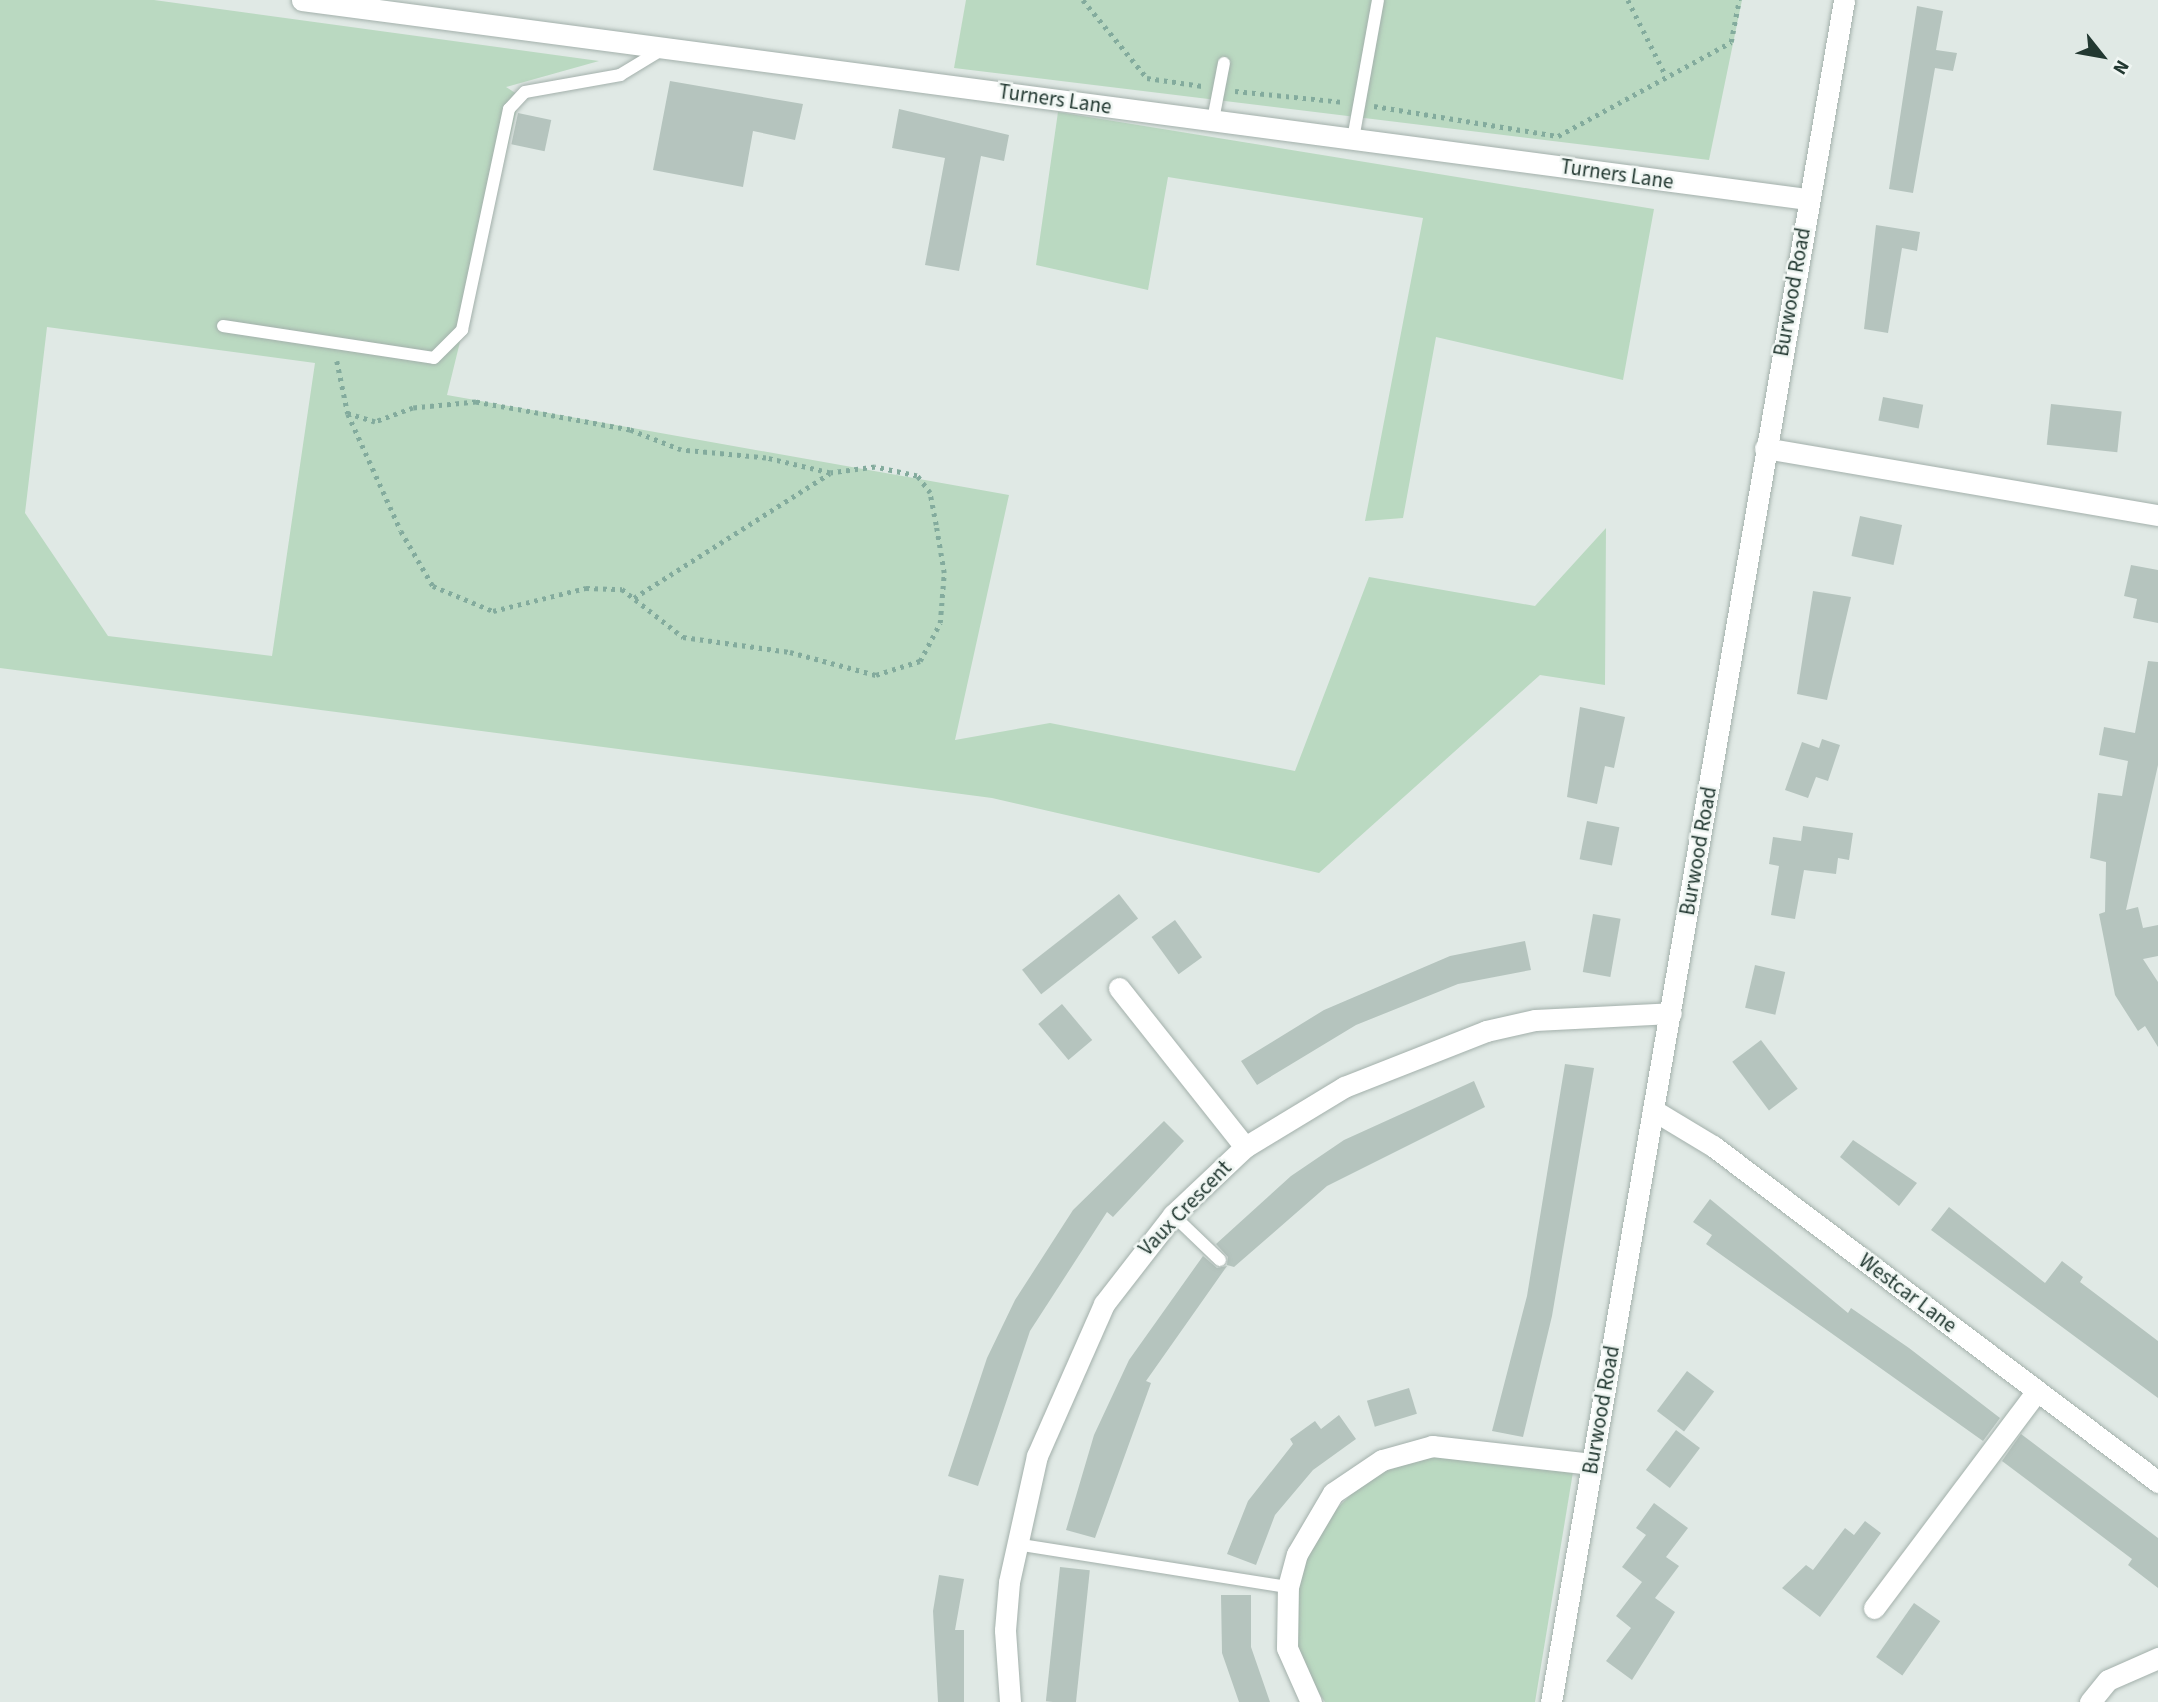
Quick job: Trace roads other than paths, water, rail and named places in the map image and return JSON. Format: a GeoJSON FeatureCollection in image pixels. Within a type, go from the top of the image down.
{"type":"FeatureCollection","features":[{"type":"Feature","properties":{"kind":"street","name":"Turners Lane"},"geometry":{"type":"LineString","coordinates":[[302,0],[1808,200]]}},
{"type":"Feature","properties":{"kind":"street","name":"Burwood Road"},"geometry":{"type":"LineString","coordinates":[[1551,1702],[1843,0]]}},
{"type":"Feature","properties":{"kind":"street"},"geometry":{"type":"LineString","coordinates":[[1765,448],[2158,515]]}},
{"type":"Feature","properties":{"kind":"street"},"geometry":{"type":"LineString","coordinates":[[1119,988],[1245,1147]]}},
{"type":"Feature","properties":{"kind":"street","name":"Vaux Crescent"},"geometry":{"type":"LineString","coordinates":[[1010,1702],[1004,1630],[1016,1544],[1037,1456],[1075,1362],[1104,1304],[1173,1215],[1245,1147],[1344,1087],[1486,1031],[1577,1013],[1671,1013]]}},
{"type":"Feature","properties":{"kind":"street","name":"Westcar Lane"},"geometry":{"type":"LineString","coordinates":[[1653,1111],[1713,1146],[2158,1482]]}},
{"type":"Feature","properties":{"kind":"street"},"geometry":{"type":"LineString","coordinates":[[1874,1608],[2038,1391]]}},
{"type":"Feature","properties":{"kind":"street"},"geometry":{"type":"LineString","coordinates":[[1311,1702],[1287,1648],[1288,1587],[1297,1553],[1333,1493],[1382,1460],[1458,1446],[1592,1464]]}},
{"type":"Feature","properties":{"kind":"street"},"geometry":{"type":"LineString","coordinates":[[2090,1702],[2108,1680],[2158,1658]]}},
{"type":"Feature","properties":{"kind":"lane"},"geometry":{"type":"LineString","coordinates":[[1353,139],[1378,0]]}},
{"type":"Feature","properties":{"kind":"lane"},"geometry":{"type":"LineString","coordinates":[[223,326],[434,358],[452,346],[461,330],[509,109],[525,92],[620,75],[668,47]]}},
{"type":"Feature","properties":{"kind":"lane"},"geometry":{"type":"LineString","coordinates":[[1213,120],[1224,63]]}},
{"type":"Feature","properties":{"kind":"lane"},"geometry":{"type":"LineString","coordinates":[[1173,1215],[1220,1260]]}},
{"type":"Feature","properties":{"kind":"lane"},"geometry":{"type":"LineString","coordinates":[[1016,1544],[1288,1587]]}}]}
